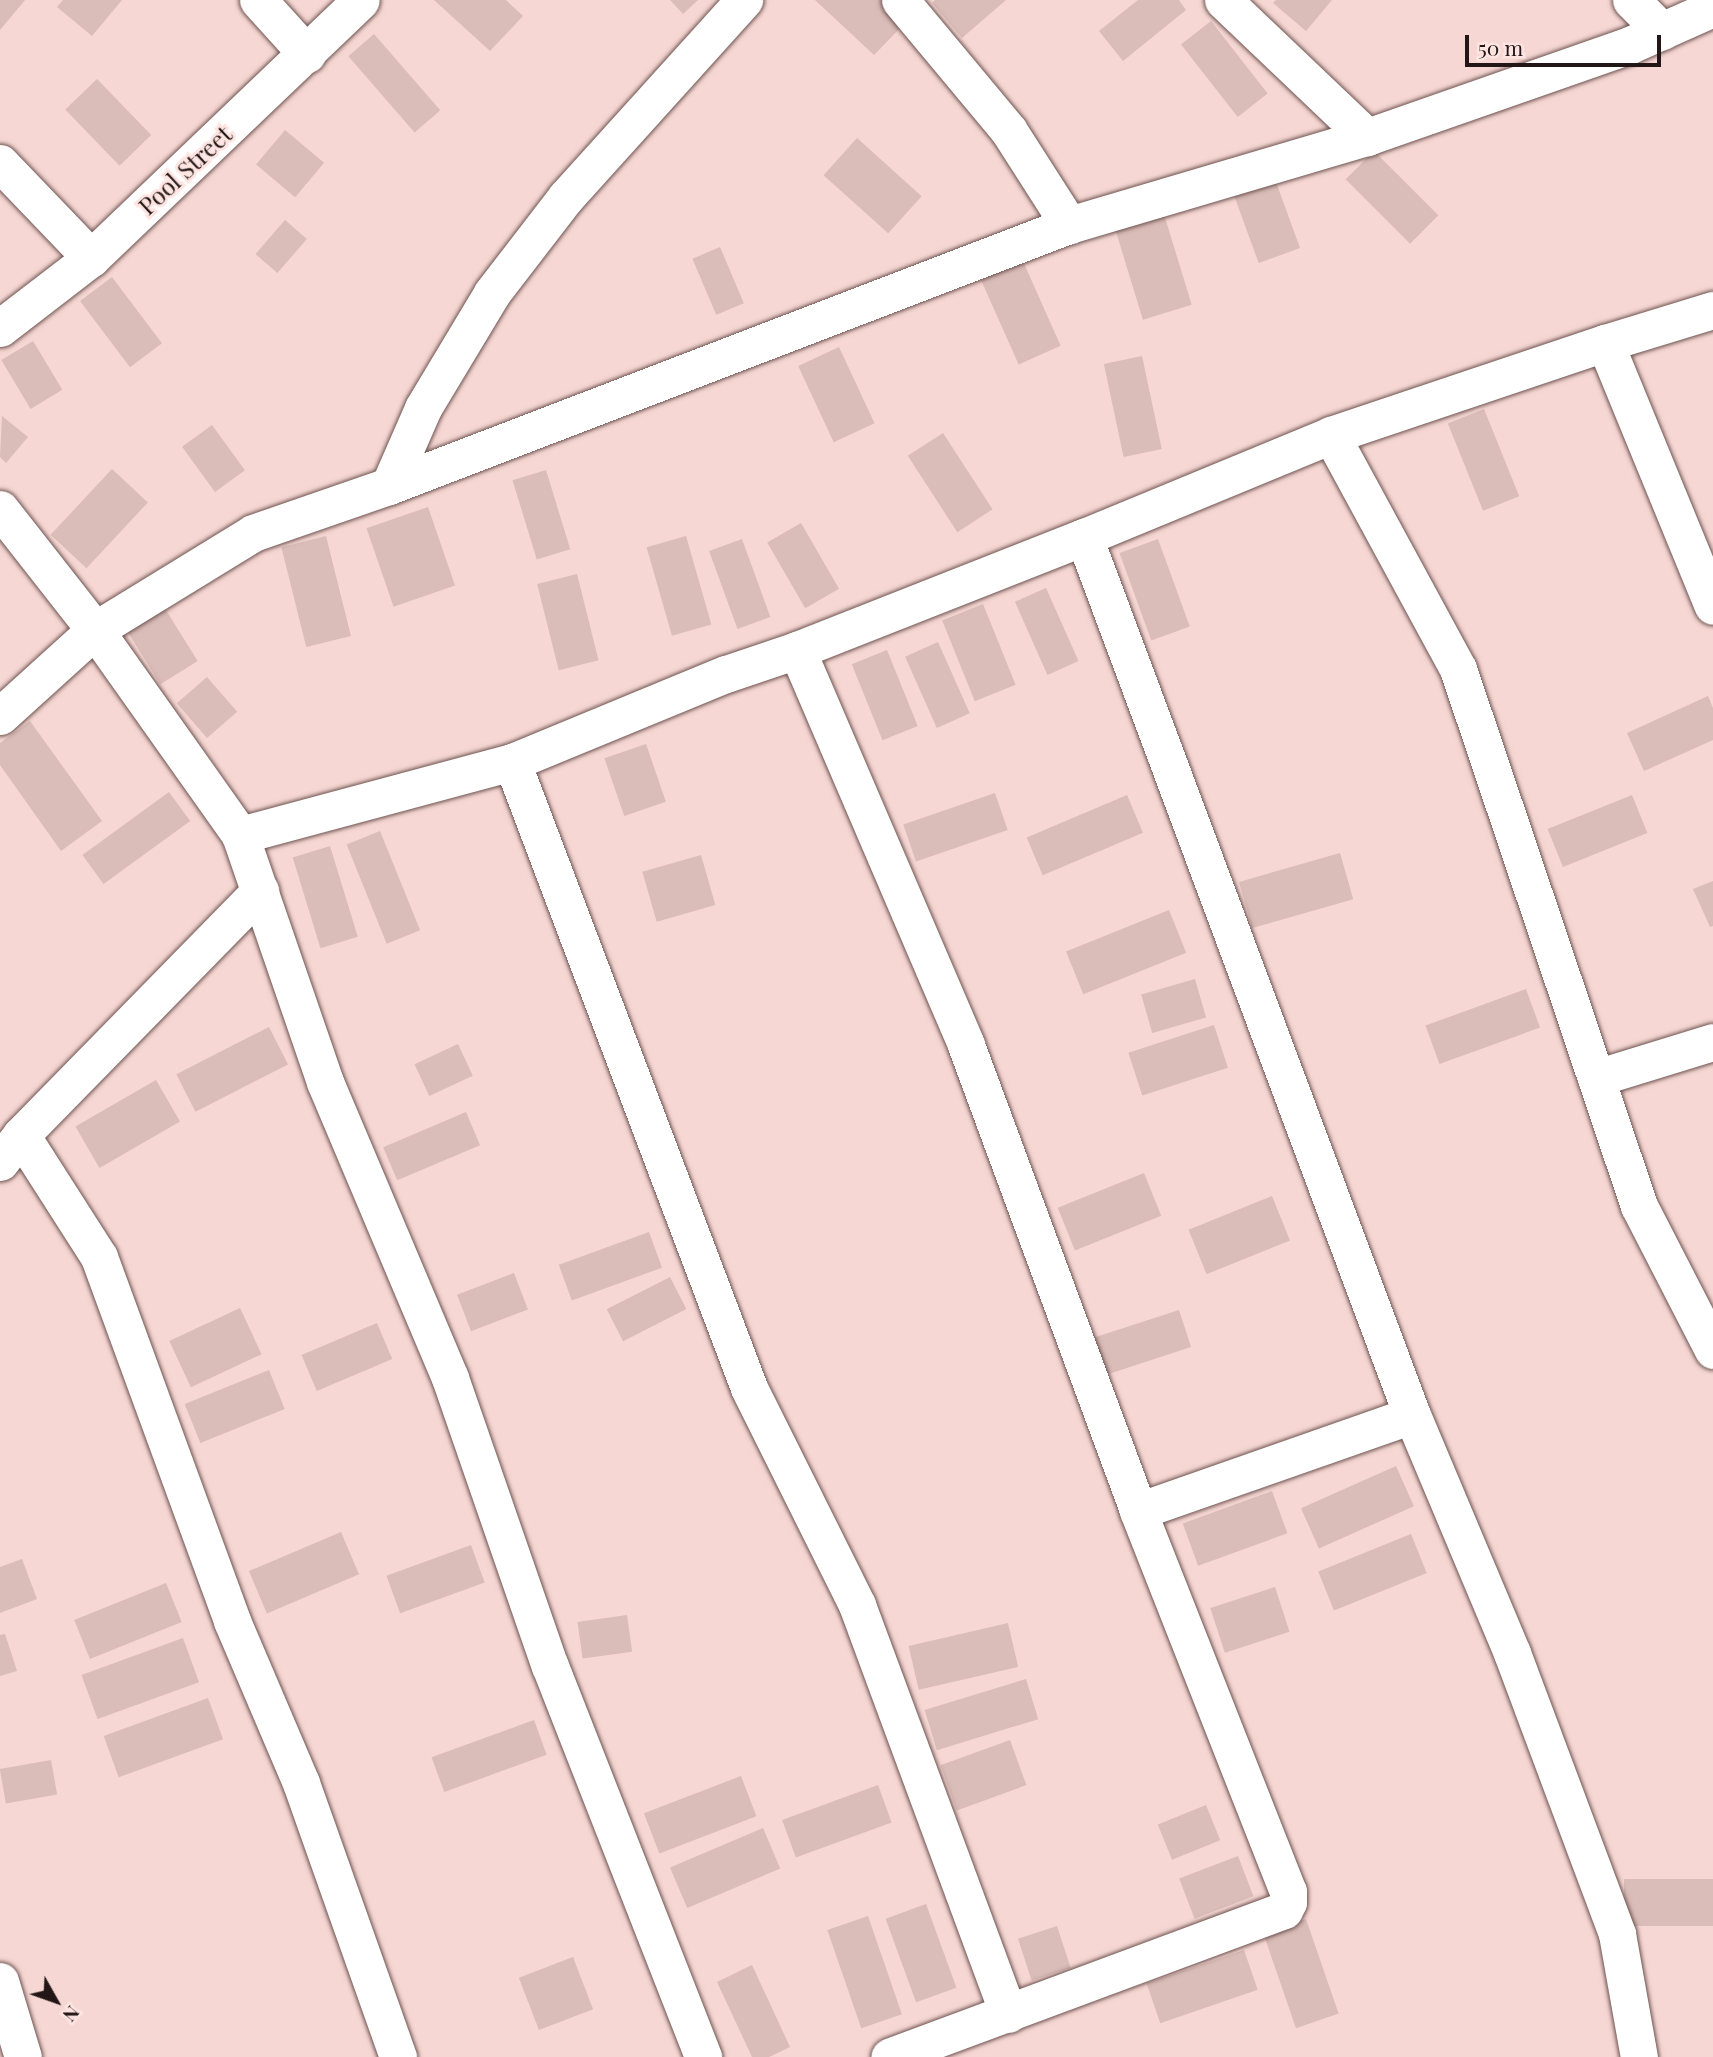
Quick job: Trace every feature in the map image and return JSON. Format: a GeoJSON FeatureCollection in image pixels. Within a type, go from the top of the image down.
{"type":"FeatureCollection","features":[{"type":"Feature","properties":{"kind":"street"},"geometry":{"type":"LineString","coordinates":[[258,0],[307,54]]}},
{"type":"Feature","properties":{"kind":"street","name":"Pool Street"},"geometry":{"type":"LineString","coordinates":[[0,328],[91,258],[361,0]]}},
{"type":"Feature","properties":{"kind":"street"},"geometry":{"type":"LineString","coordinates":[[389,486],[423,408],[492,293],[566,197],[744,0]]}},
{"type":"Feature","properties":{"kind":"street"},"geometry":{"type":"LineString","coordinates":[[900,0],[1009,131],[1069,225]]}},
{"type":"Feature","properties":{"kind":"street"},"geometry":{"type":"LineString","coordinates":[[1223,0],[1367,137]]}},
{"type":"Feature","properties":{"kind":"street"},"geometry":{"type":"LineString","coordinates":[[1631,0],[1662,31]]}},
{"type":"Feature","properties":{"kind":"street"},"geometry":{"type":"LineString","coordinates":[[0,716],[95,630],[253,533],[389,486],[1069,225],[1367,137],[1662,31],[1713,8]]}},
{"type":"Feature","properties":{"kind":"street"},"geometry":{"type":"LineString","coordinates":[[0,163],[91,258]]}},
{"type":"Feature","properties":{"kind":"street"},"geometry":{"type":"LineString","coordinates":[[240,835],[512,762],[726,674],[797,650],[1084,537],[1331,435],[1605,343],[1713,310]]}},
{"type":"Feature","properties":{"kind":"street"},"geometry":{"type":"LineString","coordinates":[[1605,343],[1713,606]]}},
{"type":"Feature","properties":{"kind":"street"},"geometry":{"type":"LineString","coordinates":[[1331,435],[1458,669],[1639,1206],[1713,1350]]}},
{"type":"Feature","properties":{"kind":"street"},"geometry":{"type":"LineString","coordinates":[[0,509],[95,630],[240,835],[325,1082],[450,1378],[550,1666],[703,2057]]}},
{"type":"Feature","properties":{"kind":"street"},"geometry":{"type":"LineString","coordinates":[[1084,537],[1412,1415],[1512,1653],[1617,1934],[1639,2057]]}},
{"type":"Feature","properties":{"kind":"street"},"geometry":{"type":"LineString","coordinates":[[797,650],[966,1045],[1138,1511],[1288,1891],[1288,1902],[1284,1910],[889,2057]]}},
{"type":"Feature","properties":{"kind":"street"},"geometry":{"type":"LineString","coordinates":[[512,762],[750,1388],[857,1605],[1008,2014]]}},
{"type":"Feature","properties":{"kind":"street"},"geometry":{"type":"LineString","coordinates":[[260,891],[10,1149],[99,1256],[232,1621],[301,1783],[398,2057]]}},
{"type":"Feature","properties":{"kind":"street"},"geometry":{"type":"LineString","coordinates":[[1596,1078],[1713,1042]]}},
{"type":"Feature","properties":{"kind":"street"},"geometry":{"type":"LineString","coordinates":[[1138,1511],[1412,1415]]}},
{"type":"Feature","properties":{"kind":"street"},"geometry":{"type":"LineString","coordinates":[[0,1981],[23,2057]]}},
{"type":"Feature","properties":{"kind":"building"},"geometry":{"type":"Polygon","coordinates":[[[0,0],[25,0],[0,30],[0,0]]]}},
{"type":"Feature","properties":{"kind":"building"},"geometry":{"type":"Polygon","coordinates":[[[63,0],[122,0],[92,36],[57,7],[63,0]]]}},
{"type":"Feature","properties":{"kind":"building"},"geometry":{"type":"Polygon","coordinates":[[[434,0],[506,0],[523,16],[490,51],[434,0]]]}},
{"type":"Feature","properties":{"kind":"building"},"geometry":{"type":"Polygon","coordinates":[[[670,0],[698,0],[683,14],[670,0]]]}},
{"type":"Feature","properties":{"kind":"building"},"geometry":{"type":"Polygon","coordinates":[[[815,0],[882,0],[906,22],[874,55],[815,0]]]}},
{"type":"Feature","properties":{"kind":"building"},"geometry":{"type":"Polygon","coordinates":[[[935,0],[1006,0],[962,38],[932,3],[935,0]]]}},
{"type":"Feature","properties":{"kind":"building"},"geometry":{"type":"Polygon","coordinates":[[[1138,0],[1179,0],[1186,10],[1123,61],[1099,31],[1138,0]]]}},
{"type":"Feature","properties":{"kind":"building"},"geometry":{"type":"Polygon","coordinates":[[[1276,0],[1332,0],[1306,31],[1273,3],[1276,0]]]}},
{"type":"Feature","properties":{"kind":"building"},"geometry":{"type":"Polygon","coordinates":[[[1211,21],[1268,93],[1238,117],[1181,44],[1211,21]]]}},
{"type":"Feature","properties":{"kind":"building"},"geometry":{"type":"Polygon","coordinates":[[[374,34],[440,110],[415,133],[348,56],[374,34]]]}},
{"type":"Feature","properties":{"kind":"building"},"geometry":{"type":"Polygon","coordinates":[[[97,79],[151,135],[120,166],[65,110],[97,79]]]}},
{"type":"Feature","properties":{"kind":"building"},"geometry":{"type":"Polygon","coordinates":[[[285,130],[324,163],[295,197],[256,164],[285,130]]]}},
{"type":"Feature","properties":{"kind":"building"},"geometry":{"type":"Polygon","coordinates":[[[857,138],[922,196],[888,233],[824,175],[857,138]]]}},
{"type":"Feature","properties":{"kind":"building"},"geometry":{"type":"Polygon","coordinates":[[[1374,151],[1438,215],[1410,244],[1346,179],[1374,151]]]}},
{"type":"Feature","properties":{"kind":"building"},"geometry":{"type":"Polygon","coordinates":[[[1272,171],[1300,248],[1259,263],[1231,186],[1272,171]]]}},
{"type":"Feature","properties":{"kind":"building"},"geometry":{"type":"Polygon","coordinates":[[[1163,211],[1192,305],[1143,320],[1114,226],[1163,211]]]}},
{"type":"Feature","properties":{"kind":"building"},"geometry":{"type":"Polygon","coordinates":[[[285,220],[307,239],[277,273],[255,254],[285,220]]]}},
{"type":"Feature","properties":{"kind":"building"},"geometry":{"type":"Polygon","coordinates":[[[720,247],[744,303],[716,315],[692,259],[720,247]]]}},
{"type":"Feature","properties":{"kind":"building"},"geometry":{"type":"Polygon","coordinates":[[[1022,259],[1061,346],[1019,364],[980,278],[1022,259]]]}},
{"type":"Feature","properties":{"kind":"building"},"geometry":{"type":"Polygon","coordinates":[[[112,277],[162,343],[130,367],[80,301],[112,277]]]}},
{"type":"Feature","properties":{"kind":"building"},"geometry":{"type":"Polygon","coordinates":[[[33,341],[62,390],[31,409],[1,360],[33,341]]]}},
{"type":"Feature","properties":{"kind":"building"},"geometry":{"type":"Polygon","coordinates":[[[839,347],[874,423],[834,442],[798,366],[839,347]]]}},
{"type":"Feature","properties":{"kind":"building"},"geometry":{"type":"Polygon","coordinates":[[[1142,356],[1162,449],[1124,457],[1104,364],[1142,356]]]}},
{"type":"Feature","properties":{"kind":"building"},"geometry":{"type":"Polygon","coordinates":[[[1484,409],[1519,496],[1483,511],[1448,424],[1484,409]]]}},
{"type":"Feature","properties":{"kind":"building"},"geometry":{"type":"Polygon","coordinates":[[[2,416],[28,437],[6,463],[0,457],[2,416]]]}},
{"type":"Feature","properties":{"kind":"building"},"geometry":{"type":"Polygon","coordinates":[[[212,425],[245,470],[215,492],[182,447],[212,425]]]}},
{"type":"Feature","properties":{"kind":"building"},"geometry":{"type":"Polygon","coordinates":[[[943,433],[993,509],[957,532],[908,456],[943,433]]]}},
{"type":"Feature","properties":{"kind":"building"},"geometry":{"type":"Polygon","coordinates":[[[112,469],[148,502],[86,568],[51,535],[112,469]]]}},
{"type":"Feature","properties":{"kind":"building"},"geometry":{"type":"Polygon","coordinates":[[[546,470],[570,549],[537,560],[513,480],[546,470]]]}},
{"type":"Feature","properties":{"kind":"building"},"geometry":{"type":"Polygon","coordinates":[[[428,507],[455,585],[394,607],[367,528],[428,507]]]}},
{"type":"Feature","properties":{"kind":"building"},"geometry":{"type":"Polygon","coordinates":[[[801,523],[839,589],[805,608],[767,542],[801,523]]]}},
{"type":"Feature","properties":{"kind":"building"},"geometry":{"type":"Polygon","coordinates":[[[326,536],[351,636],[306,647],[281,547],[326,536]]]}},
{"type":"Feature","properties":{"kind":"building"},"geometry":{"type":"Polygon","coordinates":[[[686,536],[711,624],[672,636],[647,547],[686,536]]]}},
{"type":"Feature","properties":{"kind":"building"},"geometry":{"type":"Polygon","coordinates":[[[742,539],[770,617],[737,629],[709,551],[742,539]]]}},
{"type":"Feature","properties":{"kind":"building"},"geometry":{"type":"Polygon","coordinates":[[[1158,539],[1190,626],[1151,640],[1119,553],[1158,539]]]}},
{"type":"Feature","properties":{"kind":"building"},"geometry":{"type":"Polygon","coordinates":[[[577,574],[599,660],[559,670],[537,584],[577,574]]]}},
{"type":"Feature","properties":{"kind":"building"},"geometry":{"type":"Polygon","coordinates":[[[1046,588],[1079,661],[1047,675],[1015,602],[1046,588]]]}},
{"type":"Feature","properties":{"kind":"building"},"geometry":{"type":"Polygon","coordinates":[[[159,599],[198,661],[160,684],[122,622],[159,599]]]}},
{"type":"Feature","properties":{"kind":"building"},"geometry":{"type":"Polygon","coordinates":[[[983,604],[1016,685],[975,701],[942,620],[983,604]]]}},
{"type":"Feature","properties":{"kind":"building"},"geometry":{"type":"Polygon","coordinates":[[[938,642],[970,713],[937,728],[905,657],[938,642]]]}},
{"type":"Feature","properties":{"kind":"building"},"geometry":{"type":"Polygon","coordinates":[[[887,650],[918,726],[882,740],[852,664],[887,650]]]}},
{"type":"Feature","properties":{"kind":"building"},"geometry":{"type":"Polygon","coordinates":[[[207,677],[237,712],[207,738],[177,703],[207,677]]]}},
{"type":"Feature","properties":{"kind":"building"},"geometry":{"type":"Polygon","coordinates":[[[1708,696],[1713,708],[1713,740],[1644,771],[1627,733],[1708,696]]]}},
{"type":"Feature","properties":{"kind":"building"},"geometry":{"type":"Polygon","coordinates":[[[30,721],[102,821],[61,851],[0,765],[0,743],[30,721]]]}},
{"type":"Feature","properties":{"kind":"building"},"geometry":{"type":"Polygon","coordinates":[[[646,744],[666,802],[624,816],[604,758],[646,744]]]}},
{"type":"Feature","properties":{"kind":"building"},"geometry":{"type":"Polygon","coordinates":[[[169,792],[190,821],[104,884],[82,855],[169,792]]]}},
{"type":"Feature","properties":{"kind":"building"},"geometry":{"type":"Polygon","coordinates":[[[995,793],[1008,830],[916,861],[903,825],[995,793]]]}},
{"type":"Feature","properties":{"kind":"building"},"geometry":{"type":"Polygon","coordinates":[[[1127,795],[1143,833],[1043,875],[1027,838],[1127,795]]]}},
{"type":"Feature","properties":{"kind":"building"},"geometry":{"type":"Polygon","coordinates":[[[1632,795],[1647,833],[1563,867],[1548,829],[1632,795]]]}},
{"type":"Feature","properties":{"kind":"building"},"geometry":{"type":"Polygon","coordinates":[[[380,831],[420,930],[387,944],[347,844],[380,831]]]}},
{"type":"Feature","properties":{"kind":"building"},"geometry":{"type":"Polygon","coordinates":[[[330,846],[358,937],[320,948],[293,857],[330,846]]]}},
{"type":"Feature","properties":{"kind":"building"},"geometry":{"type":"Polygon","coordinates":[[[1340,853],[1353,899],[1252,928],[1239,882],[1340,853]]]}},
{"type":"Feature","properties":{"kind":"building"},"geometry":{"type":"Polygon","coordinates":[[[701,855],[715,905],[657,922],[642,872],[701,855]]]}},
{"type":"Feature","properties":{"kind":"building"},"geometry":{"type":"Polygon","coordinates":[[[1713,881],[1713,926],[1710,927],[1693,889],[1713,881]]]}},
{"type":"Feature","properties":{"kind":"building"},"geometry":{"type":"Polygon","coordinates":[[[1169,910],[1186,953],[1083,994],[1066,952],[1169,910]]]}},
{"type":"Feature","properties":{"kind":"building"},"geometry":{"type":"Polygon","coordinates":[[[1195,979],[1206,1017],[1152,1033],[1141,994],[1195,979]]]}},
{"type":"Feature","properties":{"kind":"building"},"geometry":{"type":"Polygon","coordinates":[[[1526,989],[1540,1028],[1439,1064],[1425,1026],[1526,989]]]}},
{"type":"Feature","properties":{"kind":"building"},"geometry":{"type":"Polygon","coordinates":[[[1214,1025],[1228,1068],[1142,1096],[1128,1053],[1214,1025]]]}},
{"type":"Feature","properties":{"kind":"building"},"geometry":{"type":"Polygon","coordinates":[[[269,1027],[288,1064],[195,1112],[176,1074],[269,1027]]]}},
{"type":"Feature","properties":{"kind":"building"},"geometry":{"type":"Polygon","coordinates":[[[458,1044],[473,1076],[429,1096],[414,1064],[458,1044]]]}},
{"type":"Feature","properties":{"kind":"building"},"geometry":{"type":"Polygon","coordinates":[[[156,1080],[180,1122],[99,1168],[75,1126],[156,1080]]]}},
{"type":"Feature","properties":{"kind":"building"},"geometry":{"type":"Polygon","coordinates":[[[466,1112],[480,1145],[397,1180],[383,1147],[466,1112]]]}},
{"type":"Feature","properties":{"kind":"building"},"geometry":{"type":"Polygon","coordinates":[[[1144,1173],[1161,1216],[1075,1250],[1058,1208],[1144,1173]]]}},
{"type":"Feature","properties":{"kind":"building"},"geometry":{"type":"Polygon","coordinates":[[[1272,1196],[1290,1241],[1207,1274],[1189,1230],[1272,1196]]]}},
{"type":"Feature","properties":{"kind":"building"},"geometry":{"type":"Polygon","coordinates":[[[649,1232],[662,1268],[572,1301],[559,1265],[649,1232]]]}},
{"type":"Feature","properties":{"kind":"building"},"geometry":{"type":"Polygon","coordinates":[[[514,1273],[528,1309],[471,1331],[457,1295],[514,1273]]]}},
{"type":"Feature","properties":{"kind":"building"},"geometry":{"type":"Polygon","coordinates":[[[670,1277],[686,1309],[623,1341],[607,1309],[670,1277]]]}},
{"type":"Feature","properties":{"kind":"building"},"geometry":{"type":"Polygon","coordinates":[[[240,1308],[262,1354],[191,1387],[169,1341],[240,1308]]]}},
{"type":"Feature","properties":{"kind":"building"},"geometry":{"type":"Polygon","coordinates":[[[1179,1310],[1191,1347],[1102,1376],[1090,1339],[1179,1310]]]}},
{"type":"Feature","properties":{"kind":"building"},"geometry":{"type":"Polygon","coordinates":[[[377,1323],[392,1359],[317,1391],[302,1355],[377,1323]]]}},
{"type":"Feature","properties":{"kind":"building"},"geometry":{"type":"Polygon","coordinates":[[[269,1370],[285,1409],[200,1443],[185,1404],[269,1370]]]}},
{"type":"Feature","properties":{"kind":"building"},"geometry":{"type":"Polygon","coordinates":[[[1396,1466],[1414,1506],[1319,1548],[1301,1508],[1396,1466]]]}},
{"type":"Feature","properties":{"kind":"building"},"geometry":{"type":"Polygon","coordinates":[[[1272,1491],[1287,1533],[1198,1566],[1183,1523],[1272,1491]]]}},
{"type":"Feature","properties":{"kind":"building"},"geometry":{"type":"Polygon","coordinates":[[[341,1532],[359,1574],[267,1613],[249,1571],[341,1532]]]}},
{"type":"Feature","properties":{"kind":"building"},"geometry":{"type":"Polygon","coordinates":[[[1411,1534],[1427,1573],[1334,1610],[1318,1571],[1411,1534]]]}},
{"type":"Feature","properties":{"kind":"building"},"geometry":{"type":"Polygon","coordinates":[[[471,1545],[485,1583],[400,1613],[386,1576],[471,1545]]]}},
{"type":"Feature","properties":{"kind":"building"},"geometry":{"type":"Polygon","coordinates":[[[22,1559],[37,1599],[0,1613],[0,1567],[22,1559]]]}},
{"type":"Feature","properties":{"kind":"building"},"geometry":{"type":"Polygon","coordinates":[[[166,1583],[182,1622],[90,1659],[74,1620],[166,1583]]]}},
{"type":"Feature","properties":{"kind":"building"},"geometry":{"type":"Polygon","coordinates":[[[1275,1587],[1290,1632],[1225,1653],[1210,1608],[1275,1587]]]}},
{"type":"Feature","properties":{"kind":"building"},"geometry":{"type":"Polygon","coordinates":[[[627,1615],[632,1652],[583,1659],[577,1622],[627,1615]]]}},
{"type":"Feature","properties":{"kind":"building"},"geometry":{"type":"Polygon","coordinates":[[[1008,1623],[1018,1667],[919,1690],[909,1646],[1008,1623]]]}},
{"type":"Feature","properties":{"kind":"building"},"geometry":{"type":"Polygon","coordinates":[[[5,1634],[17,1671],[0,1676],[0,1635],[5,1634]]]}},
{"type":"Feature","properties":{"kind":"building"},"geometry":{"type":"Polygon","coordinates":[[[183,1638],[199,1682],[98,1719],[82,1675],[183,1638]]]}},
{"type":"Feature","properties":{"kind":"building"},"geometry":{"type":"Polygon","coordinates":[[[1026,1679],[1038,1719],[937,1750],[925,1710],[1026,1679]]]}},
{"type":"Feature","properties":{"kind":"building"},"geometry":{"type":"Polygon","coordinates":[[[208,1698],[223,1739],[119,1777],[104,1736],[208,1698]]]}},
{"type":"Feature","properties":{"kind":"building"},"geometry":{"type":"Polygon","coordinates":[[[534,1720],[547,1755],[444,1792],[432,1757],[534,1720]]]}},
{"type":"Feature","properties":{"kind":"building"},"geometry":{"type":"Polygon","coordinates":[[[1010,1740],[1026,1785],[957,1810],[940,1765],[1010,1740]]]}},
{"type":"Feature","properties":{"kind":"building"},"geometry":{"type":"Polygon","coordinates":[[[51,1760],[57,1794],[6,1803],[0,1769],[51,1760]]]}},
{"type":"Feature","properties":{"kind":"building"},"geometry":{"type":"Polygon","coordinates":[[[741,1776],[756,1816],[659,1853],[644,1813],[741,1776]]]}},
{"type":"Feature","properties":{"kind":"building"},"geometry":{"type":"Polygon","coordinates":[[[878,1785],[892,1823],[796,1857],[782,1820],[878,1785]]]}},
{"type":"Feature","properties":{"kind":"building"},"geometry":{"type":"Polygon","coordinates":[[[1206,1805],[1220,1840],[1172,1860],[1158,1824],[1206,1805]]]}},
{"type":"Feature","properties":{"kind":"building"},"geometry":{"type":"Polygon","coordinates":[[[763,1828],[780,1869],[687,1908],[670,1867],[763,1828]]]}},
{"type":"Feature","properties":{"kind":"building"},"geometry":{"type":"Polygon","coordinates":[[[1238,1856],[1253,1896],[1195,1919],[1179,1879],[1238,1856]]]}},
{"type":"Feature","properties":{"kind":"building"},"geometry":{"type":"Polygon","coordinates":[[[1624,1879],[1713,1879],[1713,1926],[1624,1926],[1624,1879]]]}},
{"type":"Feature","properties":{"kind":"building"},"geometry":{"type":"Polygon","coordinates":[[[926,1904],[956,1988],[916,2002],[886,1919],[926,1904]]]}},
{"type":"Feature","properties":{"kind":"building"},"geometry":{"type":"Polygon","coordinates":[[[868,1916],[902,2014],[861,2028],[827,1930],[868,1916]]]}},
{"type":"Feature","properties":{"kind":"building"},"geometry":{"type":"Polygon","coordinates":[[[1306,1919],[1339,2014],[1296,2028],[1263,1934],[1306,1919]]]}},
{"type":"Feature","properties":{"kind":"building"},"geometry":{"type":"Polygon","coordinates":[[[1057,1926],[1071,1968],[1032,1981],[1018,1939],[1057,1926]]]}},
{"type":"Feature","properties":{"kind":"building"},"geometry":{"type":"Polygon","coordinates":[[[1244,1950],[1258,1990],[1160,2023],[1147,1984],[1244,1950]]]}},
{"type":"Feature","properties":{"kind":"building"},"geometry":{"type":"Polygon","coordinates":[[[573,1957],[593,2009],[539,2030],[519,1978],[573,1957]]]}},
{"type":"Feature","properties":{"kind":"building"},"geometry":{"type":"Polygon","coordinates":[[[752,1965],[790,2047],[769,2057],[752,2057],[717,1982],[752,1965]]]}}]}
